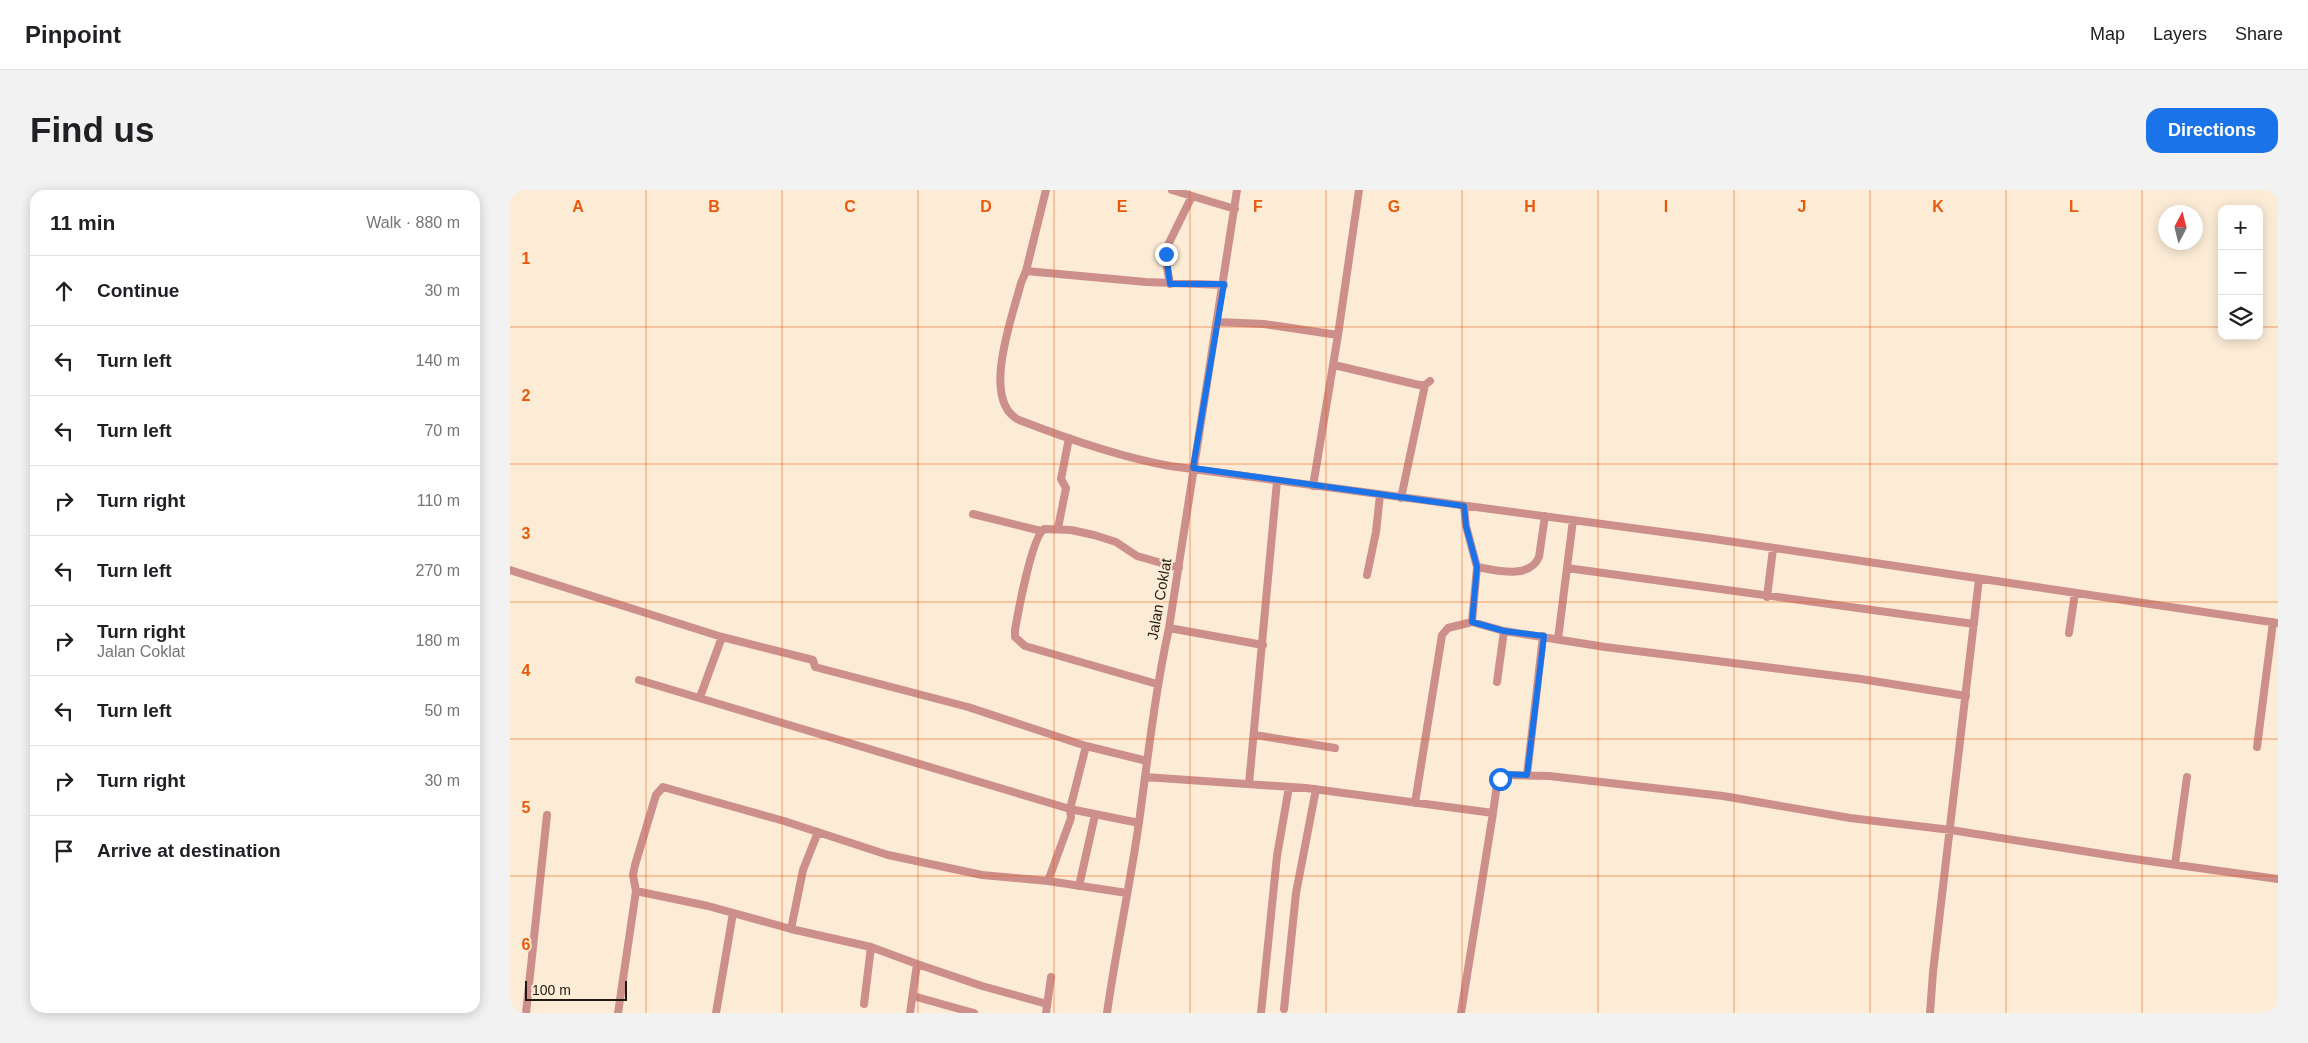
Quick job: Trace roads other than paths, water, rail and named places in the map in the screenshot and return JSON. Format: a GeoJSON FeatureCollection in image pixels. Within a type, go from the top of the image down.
{"type":"FeatureCollection","features":[{"type":"Feature","properties":{"kind":"street"},"geometry":{"type":"LineString","coordinates":[[1046,190],[1001,368],[1005,408],[1012,417],[1069,438],[1157,464],[1545,516],[2276,622],[2274,646],[2257,748]]}},
{"type":"Feature","properties":{"kind":"street"},"geometry":{"type":"LineString","coordinates":[[1172,190],[1235,209]]}},
{"type":"Feature","properties":{"kind":"street","name":"Jalan Coklat"},"geometry":{"type":"LineString","coordinates":[[1107,1013],[1115,954],[1139,822],[1157,684],[1169,628],[1238,190]]}},
{"type":"Feature","properties":{"kind":"street"},"geometry":{"type":"LineString","coordinates":[[1313,486],[1334,365],[1359,190]]}},
{"type":"Feature","properties":{"kind":"street"},"geometry":{"type":"LineString","coordinates":[[1170,284],[1166,262],[1167,247],[1192,196]]}},
{"type":"Feature","properties":{"kind":"street"},"geometry":{"type":"LineString","coordinates":[[1026,271],[1170,284],[1224,284]]}},
{"type":"Feature","properties":{"kind":"street"},"geometry":{"type":"LineString","coordinates":[[1218,322],[1264,324],[1338,335]]}},
{"type":"Feature","properties":{"kind":"street"},"geometry":{"type":"LineString","coordinates":[[1334,365],[1427,383],[1401,498]]}},
{"type":"Feature","properties":{"kind":"street"},"geometry":{"type":"LineString","coordinates":[[1058,528],[1066,488],[1060,479],[1069,438]]}},
{"type":"Feature","properties":{"kind":"street"},"geometry":{"type":"LineString","coordinates":[[1249,784],[1277,481]]}},
{"type":"Feature","properties":{"kind":"street"},"geometry":{"type":"LineString","coordinates":[[1367,575],[1376,532],[1380,495]]}},
{"type":"Feature","properties":{"kind":"street"},"geometry":{"type":"LineString","coordinates":[[1464,506],[1466,526],[1477,567],[1472,622]]}},
{"type":"Feature","properties":{"kind":"street"},"geometry":{"type":"LineString","coordinates":[[973,514],[1041,532]]}},
{"type":"Feature","properties":{"kind":"street"},"geometry":{"type":"LineString","coordinates":[[1477,567],[1519,572],[1537,562],[1545,516]]}},
{"type":"Feature","properties":{"kind":"street"},"geometry":{"type":"LineString","coordinates":[[1558,639],[1573,520]]}},
{"type":"Feature","properties":{"kind":"street"},"geometry":{"type":"LineString","coordinates":[[1157,684],[1067,660],[1025,646],[1017,640],[1014,634],[1017,616],[1032,552],[1041,532],[1047,528],[1058,528],[1111,540],[1136,556],[1178,568]]}},
{"type":"Feature","properties":{"kind":"street"},"geometry":{"type":"LineString","coordinates":[[1767,597],[1773,549]]}},
{"type":"Feature","properties":{"kind":"street"},"geometry":{"type":"LineString","coordinates":[[1567,568],[1974,624]]}},
{"type":"Feature","properties":{"kind":"street"},"geometry":{"type":"LineString","coordinates":[[510,570],[722,637],[813,660],[815,667],[968,707],[1085,749],[1147,761]]}},
{"type":"Feature","properties":{"kind":"street"},"geometry":{"type":"LineString","coordinates":[[1930,1013],[1933,972],[1979,579]]}},
{"type":"Feature","properties":{"kind":"street"},"geometry":{"type":"LineString","coordinates":[[2069,633],[2075,593]]}},
{"type":"Feature","properties":{"kind":"street"},"geometry":{"type":"LineString","coordinates":[[1415,803],[1442,635],[1448,628],[1472,622],[1504,631],[1861,679],[1966,696]]}},
{"type":"Feature","properties":{"kind":"street"},"geometry":{"type":"LineString","coordinates":[[1169,628],[1262,646]]}},
{"type":"Feature","properties":{"kind":"street"},"geometry":{"type":"LineString","coordinates":[[1497,682],[1504,631]]}},
{"type":"Feature","properties":{"kind":"street"},"geometry":{"type":"LineString","coordinates":[[1527,775],[1544,636]]}},
{"type":"Feature","properties":{"kind":"street"},"geometry":{"type":"LineString","coordinates":[[700,698],[722,637]]}},
{"type":"Feature","properties":{"kind":"street"},"geometry":{"type":"LineString","coordinates":[[639,680],[1070,809],[1139,822]]}},
{"type":"Feature","properties":{"kind":"street"},"geometry":{"type":"LineString","coordinates":[[1254,735],[1335,748]]}},
{"type":"Feature","properties":{"kind":"street"},"geometry":{"type":"LineString","coordinates":[[1048,880],[1071,818],[1070,809],[1085,749]]}},
{"type":"Feature","properties":{"kind":"street"},"geometry":{"type":"LineString","coordinates":[[1461,1013],[1494,813],[1497,784],[1502,776],[1527,775],[1723,796],[1850,818],[1951,830],[2278,879]]}},
{"type":"Feature","properties":{"kind":"street"},"geometry":{"type":"LineString","coordinates":[[1145,777],[1316,789],[1494,813]]}},
{"type":"Feature","properties":{"kind":"street"},"geometry":{"type":"LineString","coordinates":[[2175,864],[2187,778]]}},
{"type":"Feature","properties":{"kind":"street"},"geometry":{"type":"LineString","coordinates":[[618,1013],[636,891],[635,865],[656,795],[663,787],[888,854],[961,871],[1048,880],[1127,893]]}},
{"type":"Feature","properties":{"kind":"street"},"geometry":{"type":"LineString","coordinates":[[1261,1013],[1277,856],[1288,787]]}},
{"type":"Feature","properties":{"kind":"street"},"geometry":{"type":"LineString","coordinates":[[1284,1009],[1296,893],[1316,789]]}},
{"type":"Feature","properties":{"kind":"street"},"geometry":{"type":"LineString","coordinates":[[526,1013],[546,815]]}},
{"type":"Feature","properties":{"kind":"street"},"geometry":{"type":"LineString","coordinates":[[1079,886],[1095,815]]}},
{"type":"Feature","properties":{"kind":"street"},"geometry":{"type":"LineString","coordinates":[[791,929],[803,870],[818,832]]}},
{"type":"Feature","properties":{"kind":"street"},"geometry":{"type":"LineString","coordinates":[[636,891],[733,912],[791,929],[871,947],[982,986],[1047,1004]]}},
{"type":"Feature","properties":{"kind":"street"},"geometry":{"type":"LineString","coordinates":[[716,1013],[733,912]]}},
{"type":"Feature","properties":{"kind":"street"},"geometry":{"type":"LineString","coordinates":[[864,1004],[871,947]]}},
{"type":"Feature","properties":{"kind":"street"},"geometry":{"type":"LineString","coordinates":[[910,1013],[917,964]]}},
{"type":"Feature","properties":{"kind":"street"},"geometry":{"type":"LineString","coordinates":[[1046,1013],[1051,977]]}},
{"type":"Feature","properties":{"kind":"street"},"geometry":{"type":"LineString","coordinates":[[913,996],[974,1013]]}}]}
